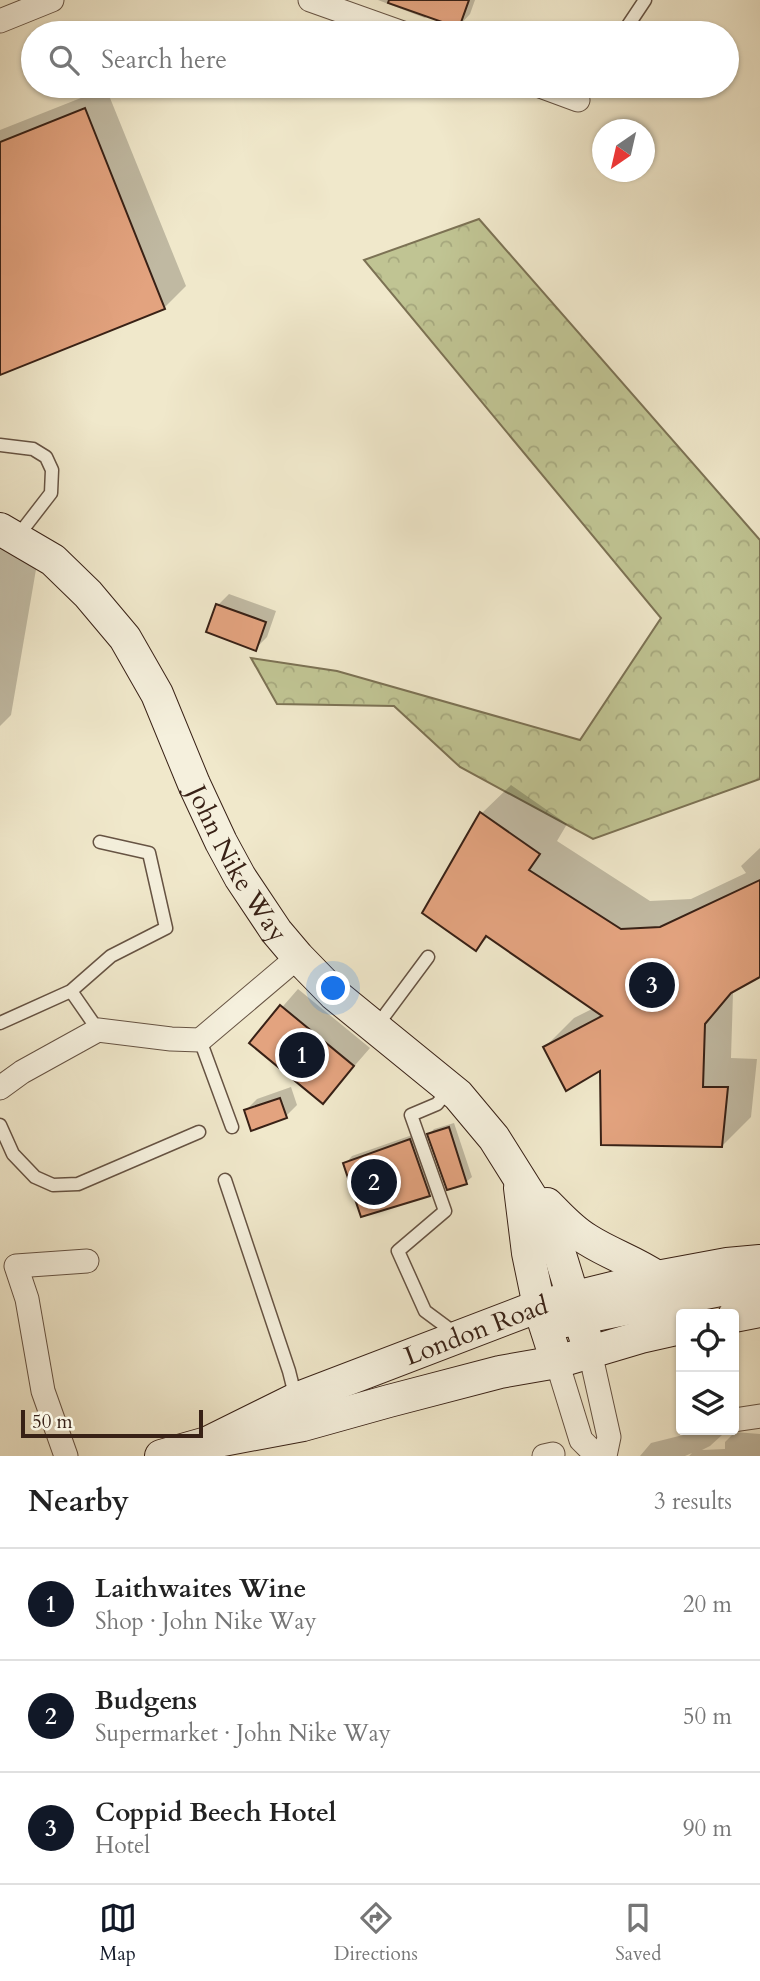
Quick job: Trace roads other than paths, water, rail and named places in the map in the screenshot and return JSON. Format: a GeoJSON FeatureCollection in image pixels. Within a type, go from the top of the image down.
{"type":"FeatureCollection","features":[{"type":"Feature","properties":{"kind":"main road","name":"John Nike Way"},"geometry":{"type":"LineString","coordinates":[[8,533],[53,560],[88,594],[125,638],[157,694],[221,842],[240,877],[276,931],[334,994],[450,1088],[494,1138],[554,1231],[590,1352]]}},
{"type":"Feature","properties":{"kind":"main road","name":"John Nike Way"},"geometry":{"type":"LineString","coordinates":[[517,1173],[572,1229],[657,1277]]}},
{"type":"Feature","properties":{"kind":"main road","name":"John Nike Way"},"geometry":{"type":"LineString","coordinates":[[517,1173],[542,1316],[557,1362]]}},
{"type":"Feature","properties":{"kind":"main road","name":"London Road"},"geometry":{"type":"LineString","coordinates":[[161,1456],[299,1412],[459,1336],[577,1307],[657,1277],[727,1264],[760,1261]]}},
{"type":"Feature","properties":{"kind":"main road"},"geometry":{"type":"LineString","coordinates":[[577,1307],[760,1286]]}},
{"type":"Feature","properties":{"kind":"main road"},"geometry":{"type":"LineString","coordinates":[[739,1315],[760,1311]]}},
{"type":"Feature","properties":{"kind":"main road","name":"London Road"},"geometry":{"type":"LineString","coordinates":[[299,1412],[557,1362],[676,1329]]}},
{"type":"Feature","properties":{"kind":"street"},"geometry":{"type":"LineString","coordinates":[[0,20],[52,0]]}},
{"type":"Feature","properties":{"kind":"street"},"geometry":{"type":"LineString","coordinates":[[310,0],[369,21]]}},
{"type":"Feature","properties":{"kind":"street"},"geometry":{"type":"LineString","coordinates":[[0,1088],[22,1072],[98,1030],[200,1040],[298,957]]}},
{"type":"Feature","properties":{"kind":"street"},"geometry":{"type":"LineString","coordinates":[[66,1456],[43,1391],[27,1299],[16,1265],[87,1261]]}},
{"type":"Feature","properties":{"kind":"street"},"geometry":{"type":"LineString","coordinates":[[590,1352],[609,1437],[605,1456]]}},
{"type":"Feature","properties":{"kind":"street"},"geometry":{"type":"LineString","coordinates":[[557,1362],[581,1440],[597,1456]]}},
{"type":"Feature","properties":{"kind":"street"},"geometry":{"type":"LineString","coordinates":[[739,1419],[760,1416]]}},
{"type":"Feature","properties":{"kind":"lane"},"geometry":{"type":"LineString","coordinates":[[630,21],[645,0]]}},
{"type":"Feature","properties":{"kind":"lane"},"geometry":{"type":"LineString","coordinates":[[0,445],[33,449],[46,457],[52,470],[51,493],[8,533]]}},
{"type":"Feature","properties":{"kind":"lane"},"geometry":{"type":"LineString","coordinates":[[0,1023],[71,990],[111,956],[166,928],[149,853],[100,842]]}},
{"type":"Feature","properties":{"kind":"lane"},"geometry":{"type":"LineString","coordinates":[[376,1027],[428,957]]}},
{"type":"Feature","properties":{"kind":"lane"},"geometry":{"type":"LineString","coordinates":[[71,990],[98,1030]]}},
{"type":"Feature","properties":{"kind":"lane"},"geometry":{"type":"LineString","coordinates":[[200,1040],[232,1127]]}},
{"type":"Feature","properties":{"kind":"lane"},"geometry":{"type":"LineString","coordinates":[[450,1088],[437,1104],[411,1115],[445,1211],[398,1251],[425,1311],[459,1336]]}},
{"type":"Feature","properties":{"kind":"lane"},"geometry":{"type":"LineString","coordinates":[[0,1125],[13,1154],[35,1177],[53,1185],[78,1184],[199,1132]]}},
{"type":"Feature","properties":{"kind":"lane"},"geometry":{"type":"LineString","coordinates":[[225,1180],[289,1371],[299,1412]]}},
{"type":"Feature","properties":{"kind":"place","name":"Coppid Beech Hotel"},"geometry":{"type":"Point","coordinates":[652,985]}},
{"type":"Feature","properties":{"kind":"place","name":"Laithwaites Wine"},"geometry":{"type":"Point","coordinates":[302,1055]}},
{"type":"Feature","properties":{"kind":"place","name":"Budgens"},"geometry":{"type":"Point","coordinates":[374,1182]}}]}
